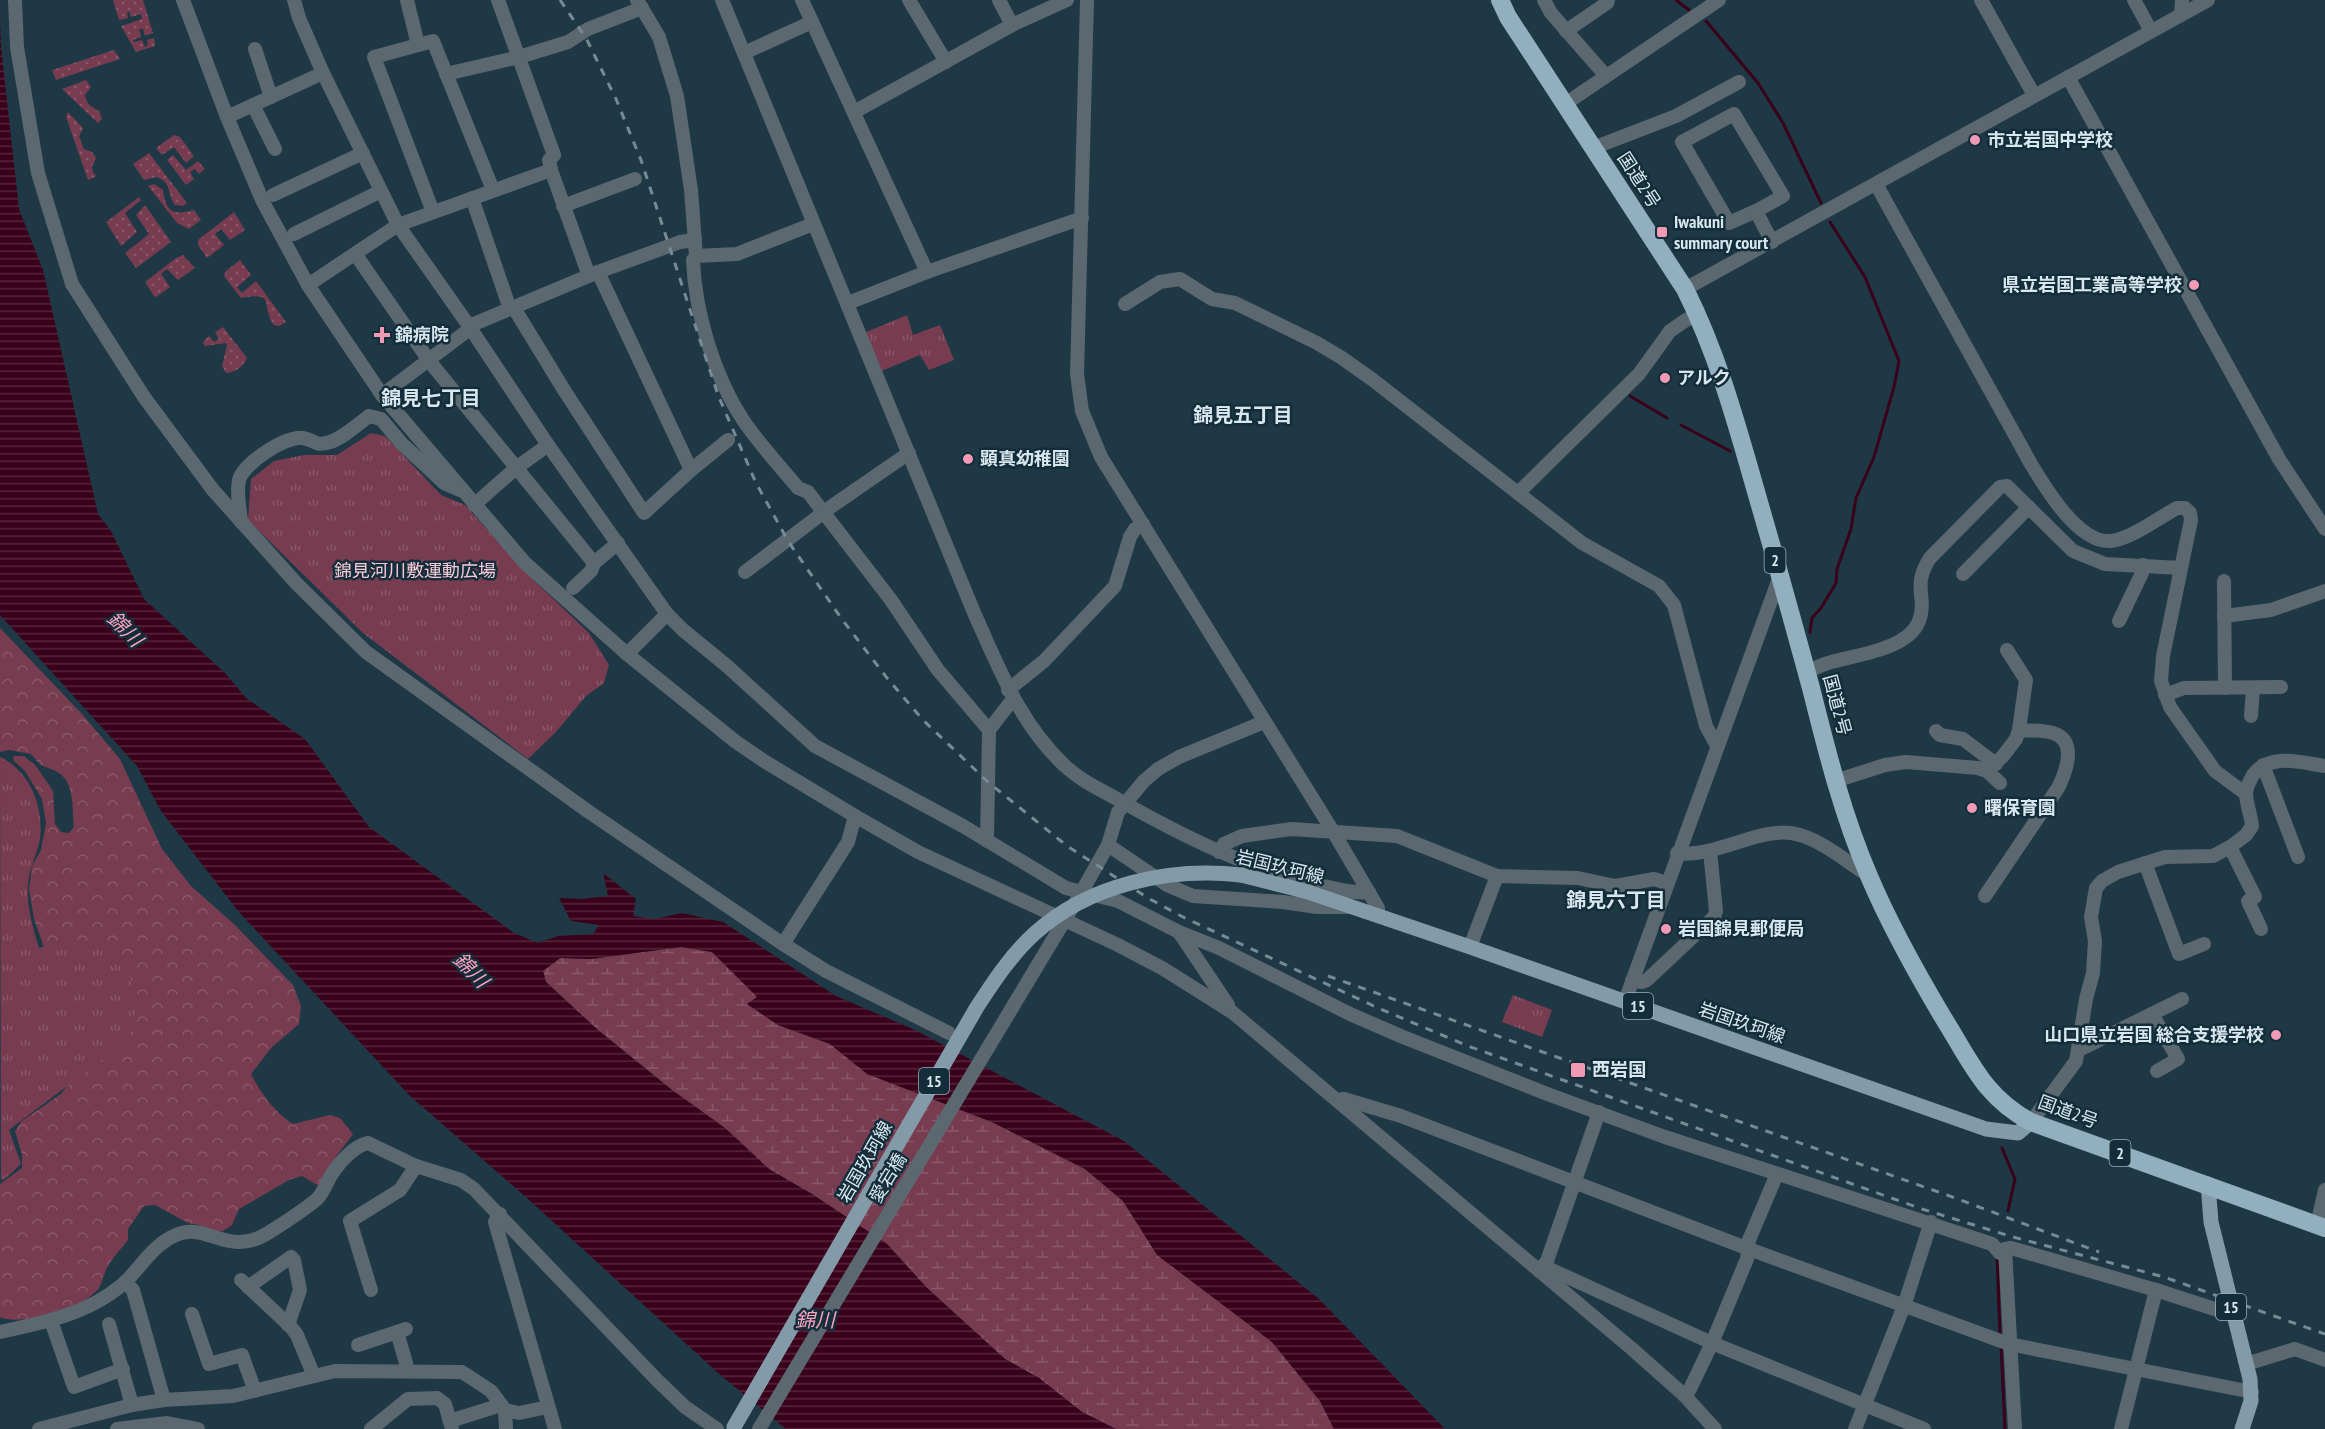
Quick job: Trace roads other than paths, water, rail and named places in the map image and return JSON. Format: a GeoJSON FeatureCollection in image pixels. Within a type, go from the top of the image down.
{"type":"FeatureCollection","features":[{"type":"Feature","properties":{"kind":"highway","name":"国道2号"},"geometry":{"type":"LineString","coordinates":[[1500,0],[1685,289],[1698,315],[1721,373],[1780,576],[1835,781],[1868,875],[1912,966],[1988,1089],[2012,1111],[2031,1122],[2208,1184],[2321,1227]]}},
{"type":"Feature","properties":{"kind":"main road","name":"岩国玖珂線"},"geometry":{"type":"LineString","coordinates":[[733,1428],[977,1007],[1002,969],[1035,934],[1064,912],[1126,884],[1188,872],[1241,875],[1308,892],[1986,1129],[2018,1133],[2031,1122]]}},
{"type":"Feature","properties":{"kind":"main road","name":"15"},"geometry":{"type":"LineString","coordinates":[[2208,1184],[2211,1222],[2252,1392],[2247,1420],[2242,1429]]}},
{"type":"Feature","properties":{"kind":"street"},"geometry":{"type":"LineString","coordinates":[[15,0],[17,47],[38,173],[72,284],[144,397],[213,490],[296,583],[366,652],[589,812],[783,945],[826,971],[950,1033]]}},
{"type":"Feature","properties":{"kind":"street"},"geometry":{"type":"LineString","coordinates":[[183,0],[227,117],[263,202],[308,285],[382,394],[525,563],[627,654],[736,742],[918,852],[1065,919],[1162,968],[1232,1012],[1541,1269],[1684,1395],[1715,1429]]}},
{"type":"Feature","properties":{"kind":"street"},"geometry":{"type":"LineString","coordinates":[[294,0],[299,18],[323,73],[398,225],[470,327],[548,445],[668,614],[683,630],[727,666],[815,746],[987,841],[1066,888],[1118,901],[1179,932],[1219,948],[1350,1014],[1403,1037],[1665,1137],[1931,1222],[1999,1250],[2012,1248],[2233,1315]]}},
{"type":"Feature","properties":{"kind":"street"},"geometry":{"type":"LineString","coordinates":[[407,0],[418,45]]}},
{"type":"Feature","properties":{"kind":"street"},"geometry":{"type":"LineString","coordinates":[[498,0],[554,155],[549,160],[550,170],[563,206],[593,274],[691,470]]}},
{"type":"Feature","properties":{"kind":"street"},"geometry":{"type":"LineString","coordinates":[[722,0],[909,453],[1011,695],[1021,713],[1065,766],[1080,778],[1192,840],[1234,859],[1302,881],[1340,890],[1369,892]]}},
{"type":"Feature","properties":{"kind":"street"},"geometry":{"type":"LineString","coordinates":[[802,0],[927,272]]}},
{"type":"Feature","properties":{"kind":"street"},"geometry":{"type":"LineString","coordinates":[[909,0],[946,62]]}},
{"type":"Feature","properties":{"kind":"street"},"geometry":{"type":"LineString","coordinates":[[999,0],[1012,25]]}},
{"type":"Feature","properties":{"kind":"street"},"geometry":{"type":"LineString","coordinates":[[854,112],[1012,25],[1067,0]]}},
{"type":"Feature","properties":{"kind":"street"},"geometry":{"type":"LineString","coordinates":[[1087,0],[1077,374],[1082,411],[1098,453],[1334,833],[1369,892],[1378,909],[1378,916]]}},
{"type":"Feature","properties":{"kind":"street"},"geometry":{"type":"LineString","coordinates":[[1544,0],[1566,31],[1606,76]]}},
{"type":"Feature","properties":{"kind":"street"},"geometry":{"type":"LineString","coordinates":[[1565,104],[1719,0]]}},
{"type":"Feature","properties":{"kind":"street"},"geometry":{"type":"LineString","coordinates":[[1981,0],[2034,95]]}},
{"type":"Feature","properties":{"kind":"street"},"geometry":{"type":"LineString","coordinates":[[2134,0],[2151,31]]}},
{"type":"Feature","properties":{"kind":"street"},"geometry":{"type":"LineString","coordinates":[[2181,15],[2182,0]]}},
{"type":"Feature","properties":{"kind":"street"},"geometry":{"type":"LineString","coordinates":[[1685,289],[2208,0]]}},
{"type":"Feature","properties":{"kind":"street"},"geometry":{"type":"LineString","coordinates":[[1566,31],[1609,1]]}},
{"type":"Feature","properties":{"kind":"street"},"geometry":{"type":"LineString","coordinates":[[446,74],[519,57],[568,42],[639,4],[659,37],[677,96],[691,190],[696,256],[693,260],[694,283],[699,310],[714,358],[728,391],[742,420],[798,488],[808,492],[891,600],[938,670],[989,730]]}},
{"type":"Feature","properties":{"kind":"street"},"geometry":{"type":"LineString","coordinates":[[744,53],[812,22]]}},
{"type":"Feature","properties":{"kind":"street"},"geometry":{"type":"LineString","coordinates":[[434,212],[374,57],[433,41],[493,190]]}},
{"type":"Feature","properties":{"kind":"street"},"geometry":{"type":"LineString","coordinates":[[255,49],[271,97]]}},
{"type":"Feature","properties":{"kind":"street"},"geometry":{"type":"LineString","coordinates":[[227,117],[323,73]]}},
{"type":"Feature","properties":{"kind":"street"},"geometry":{"type":"LineString","coordinates":[[2068,77],[2279,459],[2325,529]]}},
{"type":"Feature","properties":{"kind":"street"},"geometry":{"type":"LineString","coordinates":[[1593,148],[1676,116],[1739,82]]}},
{"type":"Feature","properties":{"kind":"street"},"geometry":{"type":"LineString","coordinates":[[253,105],[275,149]]}},
{"type":"Feature","properties":{"kind":"street"},"geometry":{"type":"LineString","coordinates":[[1734,114],[1783,196],[1756,211],[1729,224],[1682,142],[1734,114]]}},
{"type":"Feature","properties":{"kind":"street"},"geometry":{"type":"LineString","coordinates":[[273,195],[363,153]]}},
{"type":"Feature","properties":{"kind":"street"},"geometry":{"type":"LineString","coordinates":[[308,285],[398,225],[550,170]]}},
{"type":"Feature","properties":{"kind":"street"},"geometry":{"type":"LineString","coordinates":[[563,206],[635,179]]}},
{"type":"Feature","properties":{"kind":"street"},"geometry":{"type":"LineString","coordinates":[[1876,183],[2048,491],[2088,535],[2110,541],[2123,538],[2177,508],[2185,508],[2190,513],[2192,520],[2163,656],[2161,681],[2165,695],[2183,728],[2215,771],[2246,794]]}},
{"type":"Feature","properties":{"kind":"street"},"geometry":{"type":"LineString","coordinates":[[294,234],[381,190]]}},
{"type":"Feature","properties":{"kind":"street"},"geometry":{"type":"LineString","coordinates":[[472,198],[512,308],[644,513],[728,440]]}},
{"type":"Feature","properties":{"kind":"street"},"geometry":{"type":"LineString","coordinates":[[1756,211],[1772,242]]}},
{"type":"Feature","properties":{"kind":"street"},"geometry":{"type":"LineString","coordinates":[[848,303],[927,272],[1082,218]]}},
{"type":"Feature","properties":{"kind":"street"},"geometry":{"type":"LineString","coordinates":[[696,256],[737,254],[813,224]]}},
{"type":"Feature","properties":{"kind":"street"},"geometry":{"type":"LineString","coordinates":[[382,394],[470,327],[593,274],[680,242],[695,240]]}},
{"type":"Feature","properties":{"kind":"street"},"geometry":{"type":"LineString","coordinates":[[356,255],[429,360],[594,563]]}},
{"type":"Feature","properties":{"kind":"street"},"geometry":{"type":"LineString","coordinates":[[1125,304],[1160,282],[1180,279],[1212,298],[1242,306],[1317,343],[1342,358],[1582,543],[1659,586],[1674,606],[1706,726],[1717,746]]}},
{"type":"Feature","properties":{"kind":"street"},"geometry":{"type":"LineString","coordinates":[[1518,493],[1639,374],[1670,331],[1698,315]]}},
{"type":"Feature","properties":{"kind":"street"},"geometry":{"type":"LineString","coordinates":[[241,522],[239,478],[247,466],[280,443],[303,438],[317,445],[331,442],[369,416],[381,419],[402,444],[444,483],[464,492]]}},
{"type":"Feature","properties":{"kind":"street"},"geometry":{"type":"LineString","coordinates":[[474,505],[516,468],[548,445]]}},
{"type":"Feature","properties":{"kind":"street"},"geometry":{"type":"LineString","coordinates":[[745,572],[909,453]]}},
{"type":"Feature","properties":{"kind":"street"},"geometry":{"type":"LineString","coordinates":[[1806,672],[1827,663],[1876,651],[1902,639],[1910,632],[1919,622],[1921,611],[1919,584],[1923,569],[1930,558],[2000,487],[2007,486],[2073,551],[2098,563],[2181,568]]}},
{"type":"Feature","properties":{"kind":"street"},"geometry":{"type":"LineString","coordinates":[[1963,574],[2029,507]]}},
{"type":"Feature","properties":{"kind":"street"},"geometry":{"type":"LineString","coordinates":[[987,841],[989,730],[1011,695],[1116,586],[1130,537],[1135,529],[1143,524]]}},
{"type":"Feature","properties":{"kind":"street"},"geometry":{"type":"LineString","coordinates":[[573,588],[591,571],[594,563],[618,543]]}},
{"type":"Feature","properties":{"kind":"street"},"geometry":{"type":"LineString","coordinates":[[2119,621],[2142,573],[2143,565]]}},
{"type":"Feature","properties":{"kind":"street"},"geometry":{"type":"LineString","coordinates":[[1625,1001],[1677,853],[1780,576]]}},
{"type":"Feature","properties":{"kind":"street"},"geometry":{"type":"LineString","coordinates":[[2224,581],[2226,687]]}},
{"type":"Feature","properties":{"kind":"street"},"geometry":{"type":"LineString","coordinates":[[2224,616],[2243,616],[2271,610],[2325,591]]}},
{"type":"Feature","properties":{"kind":"street"},"geometry":{"type":"LineString","coordinates":[[627,654],[668,614]]}},
{"type":"Feature","properties":{"kind":"street"},"geometry":{"type":"LineString","coordinates":[[1991,768],[2016,739],[2026,680],[2007,650]]}},
{"type":"Feature","properties":{"kind":"street"},"geometry":{"type":"LineString","coordinates":[[2251,716],[2253,687]]}},
{"type":"Feature","properties":{"kind":"street"},"geometry":{"type":"LineString","coordinates":[[2165,695],[2184,688],[2281,687]]}},
{"type":"Feature","properties":{"kind":"street","name":"愛宕橋"},"geometry":{"type":"LineString","coordinates":[[759,1429],[1047,946],[1081,893],[1108,845],[1118,812],[1144,781],[1165,765],[1210,742],[1264,722]]}},
{"type":"Feature","properties":{"kind":"street"},"geometry":{"type":"LineString","coordinates":[[1985,896],[2058,788],[2067,770],[2068,753],[2062,738],[2054,733],[2019,730]]}},
{"type":"Feature","properties":{"kind":"street"},"geometry":{"type":"LineString","coordinates":[[1936,731],[1940,735],[1963,739],[1991,768],[2000,783]]}},
{"type":"Feature","properties":{"kind":"street"},"geometry":{"type":"LineString","coordinates":[[2031,1122],[2076,1061],[2086,999],[2093,973],[2095,941],[2091,917],[2096,888],[2102,881],[2118,872],[2145,862],[2165,857],[2213,856],[2230,847],[2246,835],[2252,826],[2246,794],[2254,773],[2263,765],[2273,761],[2285,761],[2325,766]]}},
{"type":"Feature","properties":{"kind":"street"},"geometry":{"type":"LineString","coordinates":[[1835,781],[1885,765],[1906,762],[1921,765],[1991,768]]}},
{"type":"Feature","properties":{"kind":"street"},"geometry":{"type":"LineString","coordinates":[[2263,765],[2298,857]]}},
{"type":"Feature","properties":{"kind":"street"},"geometry":{"type":"LineString","coordinates":[[783,945],[848,842],[855,816]]}},
{"type":"Feature","properties":{"kind":"street"},"geometry":{"type":"LineString","coordinates":[[1219,852],[1224,844],[1242,836],[1291,829],[1397,836],[1497,876],[1578,878],[1615,885],[1654,879],[1667,883]]}},
{"type":"Feature","properties":{"kind":"street"},"geometry":{"type":"LineString","coordinates":[[1677,853],[1692,856],[1778,832],[1800,835],[1868,875]]}},
{"type":"Feature","properties":{"kind":"street"},"geometry":{"type":"LineString","coordinates":[[1108,845],[1167,885],[1192,896],[1317,907],[1352,907]]}},
{"type":"Feature","properties":{"kind":"street"},"geometry":{"type":"LineString","coordinates":[[2230,847],[2255,897],[2248,901],[2261,929]]}},
{"type":"Feature","properties":{"kind":"street"},"geometry":{"type":"LineString","coordinates":[[1632,981],[1647,980],[1714,917],[1716,911],[1710,851]]}},
{"type":"Feature","properties":{"kind":"street"},"geometry":{"type":"LineString","coordinates":[[1226,898],[1228,877],[1234,859]]}},
{"type":"Feature","properties":{"kind":"street"},"geometry":{"type":"LineString","coordinates":[[2145,862],[2179,954],[2204,944]]}},
{"type":"Feature","properties":{"kind":"street"},"geometry":{"type":"LineString","coordinates":[[1470,947],[1497,876]]}},
{"type":"Feature","properties":{"kind":"street"},"geometry":{"type":"LineString","coordinates":[[1179,932],[1232,1012]]}},
{"type":"Feature","properties":{"kind":"street"},"geometry":{"type":"LineString","coordinates":[[2079,1050],[2182,999]]}},
{"type":"Feature","properties":{"kind":"street"},"geometry":{"type":"LineString","coordinates":[[2152,1014],[2178,1059],[2157,1071]]}},
{"type":"Feature","properties":{"kind":"street"},"geometry":{"type":"LineString","coordinates":[[1338,1100],[1344,1099],[1390,1112],[1749,1249],[2002,1342],[2252,1392]]}},
{"type":"Feature","properties":{"kind":"street"},"geometry":{"type":"LineString","coordinates":[[1541,1269],[1599,1112]]}},
{"type":"Feature","properties":{"kind":"street"},"geometry":{"type":"LineString","coordinates":[[0,1332],[51,1321],[99,1301],[125,1282],[154,1249],[176,1234],[186,1231],[200,1232],[229,1242],[255,1239],[267,1234],[317,1198],[335,1170],[360,1144],[368,1143],[416,1166],[461,1180],[474,1189],[657,1380],[685,1407],[717,1429]]}},
{"type":"Feature","properties":{"kind":"street"},"geometry":{"type":"LineString","coordinates":[[371,1290],[350,1221],[400,1190],[416,1166]]}},
{"type":"Feature","properties":{"kind":"street"},"geometry":{"type":"LineString","coordinates":[[1684,1395],[1690,1389],[1712,1343],[1747,1259],[1749,1240],[1777,1174]]}},
{"type":"Feature","properties":{"kind":"street"},"geometry":{"type":"LineString","coordinates":[[2321,1227],[2325,1190]]}},
{"type":"Feature","properties":{"kind":"street"},"geometry":{"type":"LineString","coordinates":[[500,1214],[495,1222],[555,1429]]}},
{"type":"Feature","properties":{"kind":"street"},"geometry":{"type":"LineString","coordinates":[[1855,1429],[1904,1306],[1931,1222]]}},
{"type":"Feature","properties":{"kind":"street"},"geometry":{"type":"LineString","coordinates":[[1999,1250],[2002,1342],[2015,1429]]}},
{"type":"Feature","properties":{"kind":"street"},"geometry":{"type":"LineString","coordinates":[[288,1325],[300,1290],[294,1260],[291,1257],[244,1283],[297,1335],[314,1377]]}},
{"type":"Feature","properties":{"kind":"street"},"geometry":{"type":"LineString","coordinates":[[1541,1269],[1712,1343],[1924,1429]]}},
{"type":"Feature","properties":{"kind":"street"},"geometry":{"type":"LineString","coordinates":[[125,1282],[133,1290],[164,1400]]}},
{"type":"Feature","properties":{"kind":"street"},"geometry":{"type":"LineString","coordinates":[[2121,1429],[2156,1290]]}},
{"type":"Feature","properties":{"kind":"street"},"geometry":{"type":"LineString","coordinates":[[192,1314],[209,1364],[242,1355],[255,1391]]}},
{"type":"Feature","properties":{"kind":"street"},"geometry":{"type":"LineString","coordinates":[[51,1321],[74,1387],[123,1369]]}},
{"type":"Feature","properties":{"kind":"street"},"geometry":{"type":"LineString","coordinates":[[109,1324],[132,1405]]}},
{"type":"Feature","properties":{"kind":"street"},"geometry":{"type":"LineString","coordinates":[[357,1345],[402,1330],[406,1371]]}},
{"type":"Feature","properties":{"kind":"street"},"geometry":{"type":"LineString","coordinates":[[2246,1364],[2295,1349],[2325,1360]]}},
{"type":"Feature","properties":{"kind":"street"},"geometry":{"type":"LineString","coordinates":[[39,1429],[132,1405],[164,1400],[233,1396],[335,1371],[462,1372],[491,1391],[503,1407],[506,1429]]}},
{"type":"Feature","properties":{"kind":"street"},"geometry":{"type":"LineString","coordinates":[[371,1429],[408,1399],[437,1398],[445,1404],[451,1425],[503,1407],[519,1413],[548,1407]]}},
{"type":"Feature","properties":{"kind":"street"},"geometry":{"type":"LineString","coordinates":[[117,1429],[167,1423],[198,1429]]}},
{"type":"Feature","properties":{"kind":"water","name":"錦川"},"geometry":{"type":"Polygon","coordinates":[[[0,21],[19,209],[43,270],[98,514],[111,531],[144,599],[225,673],[246,698],[305,739],[369,827],[514,933],[538,943],[558,936],[593,934],[599,925],[571,921],[559,898],[581,899],[608,896],[603,873],[636,899],[633,916],[654,919],[682,913],[723,922],[836,996],[915,1030],[1124,1141],[1319,1299],[1445,1429],[1334,1429],[1320,1401],[1272,1342],[1157,1255],[1123,1201],[1085,1169],[992,1122],[867,1074],[830,1044],[778,1025],[747,1004],[757,997],[712,952],[681,947],[591,959],[560,958],[543,971],[546,982],[598,1030],[672,1090],[725,1128],[769,1169],[812,1194],[887,1244],[927,1288],[1005,1359],[1039,1378],[1082,1412],[1116,1429],[786,1429],[718,1373],[527,1198],[410,1096],[238,911],[161,811],[137,766],[0,615],[0,21]]]}},
{"type":"Feature","properties":{"kind":"waterway"},"geometry":{"type":"LineString","coordinates":[[1676,0],[1689,10]]}},
{"type":"Feature","properties":{"kind":"waterway"},"geometry":{"type":"LineString","coordinates":[[1706,21],[1758,83],[1783,123],[1821,203]]}},
{"type":"Feature","properties":{"kind":"waterway"},"geometry":{"type":"LineString","coordinates":[[1810,632],[1812,618],[1836,583],[1837,569],[1851,529],[1856,498],[1874,457],[1899,361],[1865,277],[1830,222]]}},
{"type":"Feature","properties":{"kind":"waterway"},"geometry":{"type":"LineString","coordinates":[[1630,396],[1667,418]]}},
{"type":"Feature","properties":{"kind":"waterway"},"geometry":{"type":"LineString","coordinates":[[1681,425],[1730,451]]}},
{"type":"Feature","properties":{"kind":"waterway"},"geometry":{"type":"LineString","coordinates":[[2002,1148],[2015,1179],[2008,1211]]}},
{"type":"Feature","properties":{"kind":"waterway"},"geometry":{"type":"LineString","coordinates":[[1997,1255],[2000,1335]]}},
{"type":"Feature","properties":{"kind":"waterway"},"geometry":{"type":"LineString","coordinates":[[2001,1345],[2005,1429]]}},
{"type":"Feature","properties":{"kind":"railway"},"geometry":{"type":"LineString","coordinates":[[560,0],[586,38],[616,99],[641,160],[718,395],[756,483],[788,541],[841,618],[923,720],[988,782],[1067,846],[1148,898],[1183,917],[1378,1008],[1468,1046],[1922,1209],[2013,1237],[2164,1277],[2325,1334]]}},
{"type":"Feature","properties":{"kind":"railway"},"geometry":{"type":"LineString","coordinates":[[1328,976],[1947,1195],[2099,1252]]}},
{"type":"Feature","properties":{"kind":"place","name":"市立岩国中学校"},"geometry":{"type":"Point","coordinates":[1975,140]}},
{"type":"Feature","properties":{"kind":"place","name":"Iwakuni summary court"},"geometry":{"type":"Point","coordinates":[1662,232]}},
{"type":"Feature","properties":{"kind":"place","name":"県立岩国工業高等学校"},"geometry":{"type":"Point","coordinates":[2194,285]}},
{"type":"Feature","properties":{"kind":"place","name":"錦病院"},"geometry":{"type":"Point","coordinates":[382,335]}},
{"type":"Feature","properties":{"kind":"place","name":"アルク"},"geometry":{"type":"Point","coordinates":[1665,378]}},
{"type":"Feature","properties":{"kind":"place","name":"顕真幼稚園"},"geometry":{"type":"Point","coordinates":[968,459]}},
{"type":"Feature","properties":{"kind":"place","name":"曙保育園"},"geometry":{"type":"Point","coordinates":[1972,808]}},
{"type":"Feature","properties":{"kind":"place","name":"岩国錦見郵便局"},"geometry":{"type":"Point","coordinates":[1666,929]}},
{"type":"Feature","properties":{"kind":"place","name":"山口県立岩国 総合支援学校"},"geometry":{"type":"Point","coordinates":[2276,1035]}},
{"type":"Feature","properties":{"kind":"place","name":"西岩国"},"geometry":{"type":"Point","coordinates":[1578,1070]}},
{"type":"Feature","properties":{"kind":"district","name":"錦見七丁目"},"geometry":{"type":"Point","coordinates":[431,398]}},
{"type":"Feature","properties":{"kind":"district","name":"錦見五丁目"},"geometry":{"type":"Point","coordinates":[1243,415]}},
{"type":"Feature","properties":{"kind":"district","name":"錦見六丁目"},"geometry":{"type":"Point","coordinates":[1616,900]}},
{"type":"Feature","properties":{"kind":"park label","name":"錦見河川敷運動広場"},"geometry":{"type":"Point","coordinates":[415,571]}}]}
